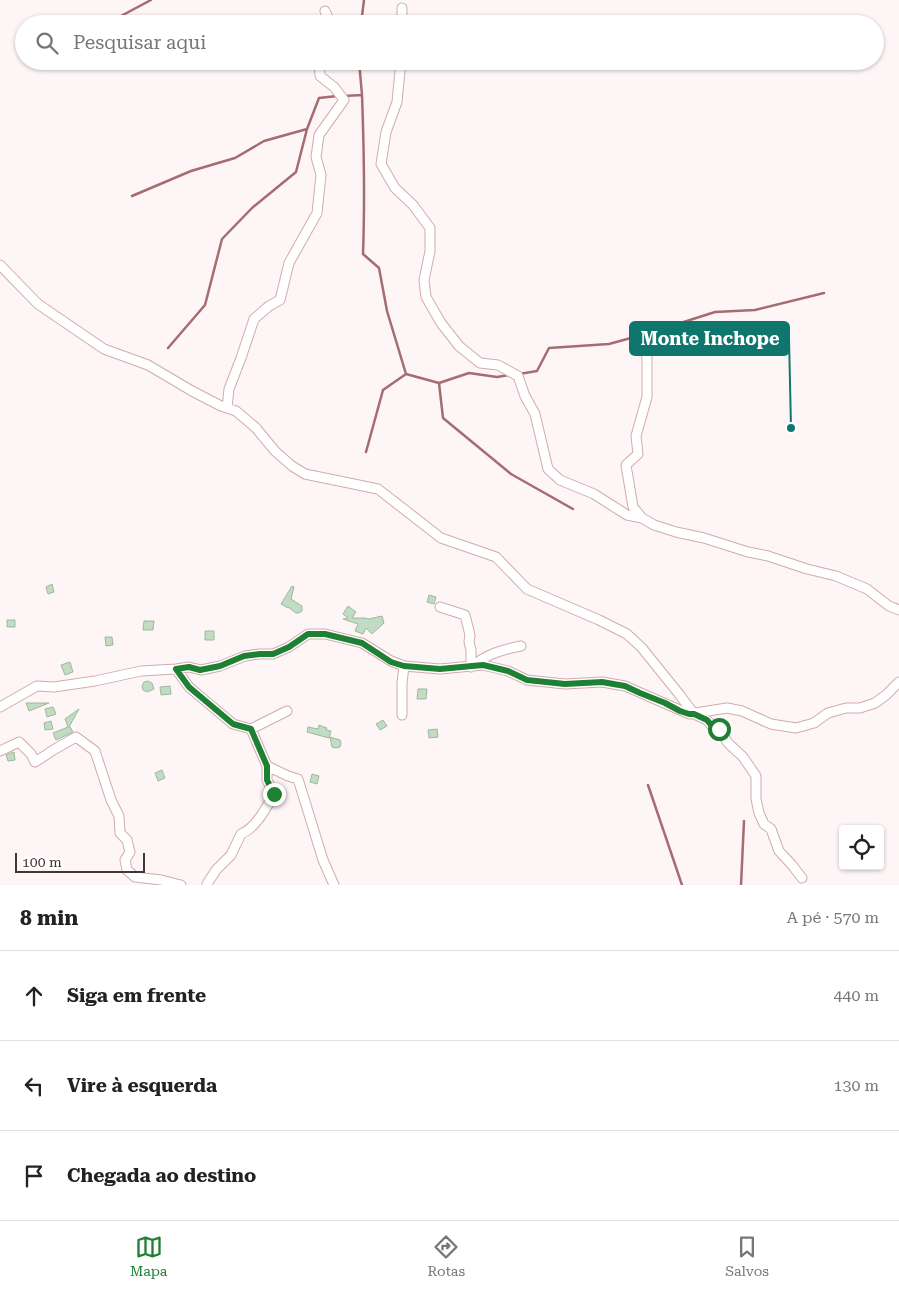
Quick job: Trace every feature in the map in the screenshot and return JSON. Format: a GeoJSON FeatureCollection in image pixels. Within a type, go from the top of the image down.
{"type":"FeatureCollection","features":[{"type":"Feature","properties":{"kind":"street"},"geometry":{"type":"LineString","coordinates":[[402,8],[402,15]]}},
{"type":"Feature","properties":{"kind":"street"},"geometry":{"type":"LineString","coordinates":[[325,11],[327,15]]}},
{"type":"Feature","properties":{"kind":"street"},"geometry":{"type":"LineString","coordinates":[[227,408],[229,389],[254,319],[269,306],[280,300],[289,263],[317,213],[321,175],[316,157],[319,135],[344,100],[334,87],[320,76],[320,70]]}},
{"type":"Feature","properties":{"kind":"street"},"geometry":{"type":"LineString","coordinates":[[401,70],[397,102],[386,132],[381,164],[395,188],[413,205],[430,228],[430,251],[424,280],[426,296],[440,323],[459,346],[480,364],[498,365],[518,376],[535,414],[548,469],[560,480],[594,494],[627,515],[642,518],[654,525],[676,532],[704,538],[806,569],[836,576],[867,589],[889,606],[899,610]]}},
{"type":"Feature","properties":{"kind":"street"},"geometry":{"type":"LineString","coordinates":[[0,265],[38,304],[104,349],[148,365],[192,391],[221,406],[236,411],[256,428],[275,451],[292,466],[306,474],[378,489],[441,538],[496,557],[526,589],[627,634],[642,648],[694,714],[707,720],[712,726],[719,729],[728,743],[743,757],[756,776],[756,799],[764,824],[771,830],[779,851],[802,878]]}},
{"type":"Feature","properties":{"kind":"street"},"geometry":{"type":"LineString","coordinates":[[642,334],[647,358],[647,397],[636,436],[638,454],[626,465],[633,507],[642,518]]}},
{"type":"Feature","properties":{"kind":"street"},"geometry":{"type":"LineString","coordinates":[[440,607],[464,615],[470,634],[471,667]]}},
{"type":"Feature","properties":{"kind":"street"},"geometry":{"type":"LineString","coordinates":[[0,707],[37,686],[62,686],[107,679],[141,671],[189,667],[200,670],[220,666],[244,656],[273,654],[289,647],[308,634],[325,634],[362,643],[391,662],[404,666],[440,669],[483,665],[508,671],[527,680],[565,684],[602,682],[625,686],[689,714],[727,708],[742,711],[771,724],[796,728],[814,723],[828,713],[846,708],[860,708],[875,703],[886,696],[899,682]]}},
{"type":"Feature","properties":{"kind":"street"},"geometry":{"type":"LineString","coordinates":[[471,667],[482,657],[503,649],[521,646]]}},
{"type":"Feature","properties":{"kind":"street"},"geometry":{"type":"LineString","coordinates":[[402,715],[404,666]]}},
{"type":"Feature","properties":{"kind":"street"},"geometry":{"type":"LineString","coordinates":[[176,669],[189,687],[233,724],[251,729],[287,711]]}},
{"type":"Feature","properties":{"kind":"street"},"geometry":{"type":"LineString","coordinates":[[207,885],[216,870],[231,855],[241,834],[248,831],[265,810],[274,794],[267,780],[267,766],[251,729]]}},
{"type":"Feature","properties":{"kind":"street"},"geometry":{"type":"LineString","coordinates":[[0,751],[19,742],[32,754],[35,762],[76,737],[95,751],[111,800],[119,816],[120,833],[127,840],[130,852],[125,860],[127,870],[135,877],[182,885]]}},
{"type":"Feature","properties":{"kind":"street"},"geometry":{"type":"LineString","coordinates":[[267,766],[298,779],[334,885]]}},
{"type":"Feature","properties":{"kind":"building"},"geometry":{"type":"Polygon","coordinates":[[[52,584],[54,592],[48,594],[46,587],[52,584]]]}},
{"type":"Feature","properties":{"kind":"building"},"geometry":{"type":"Polygon","coordinates":[[[292,586],[294,587],[291,599],[302,606],[302,611],[299,613],[281,604],[292,586]]]}},
{"type":"Feature","properties":{"kind":"building"},"geometry":{"type":"Polygon","coordinates":[[[429,595],[436,597],[434,604],[427,602],[429,595]]]}},
{"type":"Feature","properties":{"kind":"building"},"geometry":{"type":"Polygon","coordinates":[[[348,606],[356,612],[352,618],[369,619],[382,616],[384,623],[372,634],[366,628],[363,634],[355,631],[358,624],[343,619],[348,618],[343,614],[348,606]]]}},
{"type":"Feature","properties":{"kind":"building"},"geometry":{"type":"Polygon","coordinates":[[[7,620],[15,620],[15,627],[7,627],[7,620]]]}},
{"type":"Feature","properties":{"kind":"building"},"geometry":{"type":"Polygon","coordinates":[[[144,621],[154,621],[153,630],[143,630],[144,621]]]}},
{"type":"Feature","properties":{"kind":"building"},"geometry":{"type":"Polygon","coordinates":[[[205,631],[214,631],[214,640],[205,640],[205,631]]]}},
{"type":"Feature","properties":{"kind":"building"},"geometry":{"type":"Polygon","coordinates":[[[105,637],[112,637],[113,645],[106,646],[105,637]]]}},
{"type":"Feature","properties":{"kind":"building"},"geometry":{"type":"Polygon","coordinates":[[[70,662],[73,672],[65,675],[61,665],[70,662]]]}},
{"type":"Feature","properties":{"kind":"building"},"geometry":{"type":"Polygon","coordinates":[[[144,682],[152,683],[154,689],[147,692],[143,690],[142,686],[144,682]]]}},
{"type":"Feature","properties":{"kind":"building"},"geometry":{"type":"Polygon","coordinates":[[[170,686],[171,694],[161,695],[160,687],[170,686]]]}},
{"type":"Feature","properties":{"kind":"building"},"geometry":{"type":"Polygon","coordinates":[[[418,689],[427,689],[426,699],[417,699],[418,689]]]}},
{"type":"Feature","properties":{"kind":"building"},"geometry":{"type":"Polygon","coordinates":[[[26,703],[49,703],[29,711],[26,703]]]}},
{"type":"Feature","properties":{"kind":"building"},"geometry":{"type":"Polygon","coordinates":[[[53,707],[56,714],[47,717],[45,709],[53,707]]]}},
{"type":"Feature","properties":{"kind":"building"},"geometry":{"type":"Polygon","coordinates":[[[79,709],[69,727],[73,732],[56,740],[53,733],[68,727],[65,719],[79,709]]]}},
{"type":"Feature","properties":{"kind":"building"},"geometry":{"type":"Polygon","coordinates":[[[383,720],[387,726],[380,730],[376,724],[383,720]]]}},
{"type":"Feature","properties":{"kind":"building"},"geometry":{"type":"Polygon","coordinates":[[[51,721],[53,729],[45,730],[44,723],[51,721]]]}},
{"type":"Feature","properties":{"kind":"building"},"geometry":{"type":"Polygon","coordinates":[[[319,725],[331,731],[329,738],[307,732],[308,727],[318,729],[319,725]]]}},
{"type":"Feature","properties":{"kind":"building"},"geometry":{"type":"Polygon","coordinates":[[[437,729],[438,737],[429,738],[428,730],[437,729]]]}},
{"type":"Feature","properties":{"kind":"building"},"geometry":{"type":"Polygon","coordinates":[[[330,737],[340,740],[340,747],[332,747],[330,737]]]}},
{"type":"Feature","properties":{"kind":"building"},"geometry":{"type":"Polygon","coordinates":[[[14,752],[15,760],[8,761],[6,755],[14,752]]]}},
{"type":"Feature","properties":{"kind":"building"},"geometry":{"type":"Polygon","coordinates":[[[162,770],[165,778],[158,781],[155,773],[162,770]]]}},
{"type":"Feature","properties":{"kind":"building"},"geometry":{"type":"Polygon","coordinates":[[[312,774],[319,776],[317,784],[310,782],[312,774]]]}},
{"type":"Feature","properties":{"kind":"waterway"},"geometry":{"type":"LineString","coordinates":[[123,15],[151,0]]}},
{"type":"Feature","properties":{"kind":"waterway"},"geometry":{"type":"LineString","coordinates":[[362,15],[364,0]]}},
{"type":"Feature","properties":{"kind":"waterway"},"geometry":{"type":"LineString","coordinates":[[343,96],[362,95],[360,70]]}},
{"type":"Feature","properties":{"kind":"waterway"},"geometry":{"type":"LineString","coordinates":[[362,95],[364,174],[363,254],[379,268],[387,311],[406,374],[383,390],[366,452]]}},
{"type":"Feature","properties":{"kind":"waterway"},"geometry":{"type":"LineString","coordinates":[[168,348],[205,305],[222,239],[252,208],[296,172],[307,129],[319,98],[337,96]]}},
{"type":"Feature","properties":{"kind":"waterway"},"geometry":{"type":"LineString","coordinates":[[132,196],[191,171],[235,158],[264,141],[307,129]]}},
{"type":"Feature","properties":{"kind":"waterway"},"geometry":{"type":"LineString","coordinates":[[643,335],[715,312],[755,310],[824,293]]}},
{"type":"Feature","properties":{"kind":"waterway"},"geometry":{"type":"LineString","coordinates":[[519,374],[537,371],[549,348],[609,344],[638,336]]}},
{"type":"Feature","properties":{"kind":"waterway"},"geometry":{"type":"LineString","coordinates":[[439,383],[469,373],[497,377],[509,375]]}},
{"type":"Feature","properties":{"kind":"waterway"},"geometry":{"type":"LineString","coordinates":[[406,374],[439,383],[443,418],[511,474],[573,509]]}},
{"type":"Feature","properties":{"kind":"waterway"},"geometry":{"type":"LineString","coordinates":[[648,785],[682,885]]}},
{"type":"Feature","properties":{"kind":"waterway"},"geometry":{"type":"LineString","coordinates":[[741,885],[744,821]]}},
{"type":"Feature","properties":{"kind":"place","name":"Monte Inchope"},"geometry":{"type":"Point","coordinates":[791,428]}},
{"type":"Feature","properties":{"kind":"route"},"geometry":{"type":"LineString","coordinates":[[274,794],[267,780],[267,766],[251,729],[233,724],[189,687],[176,669],[189,667],[200,670],[220,666],[244,656],[273,654],[289,647],[308,634],[325,634],[362,643],[391,662],[404,666],[440,669],[483,665],[508,671],[527,680],[565,684],[602,682],[625,686],[680,711],[694,714],[707,720],[712,726],[719,729]]}}]}
